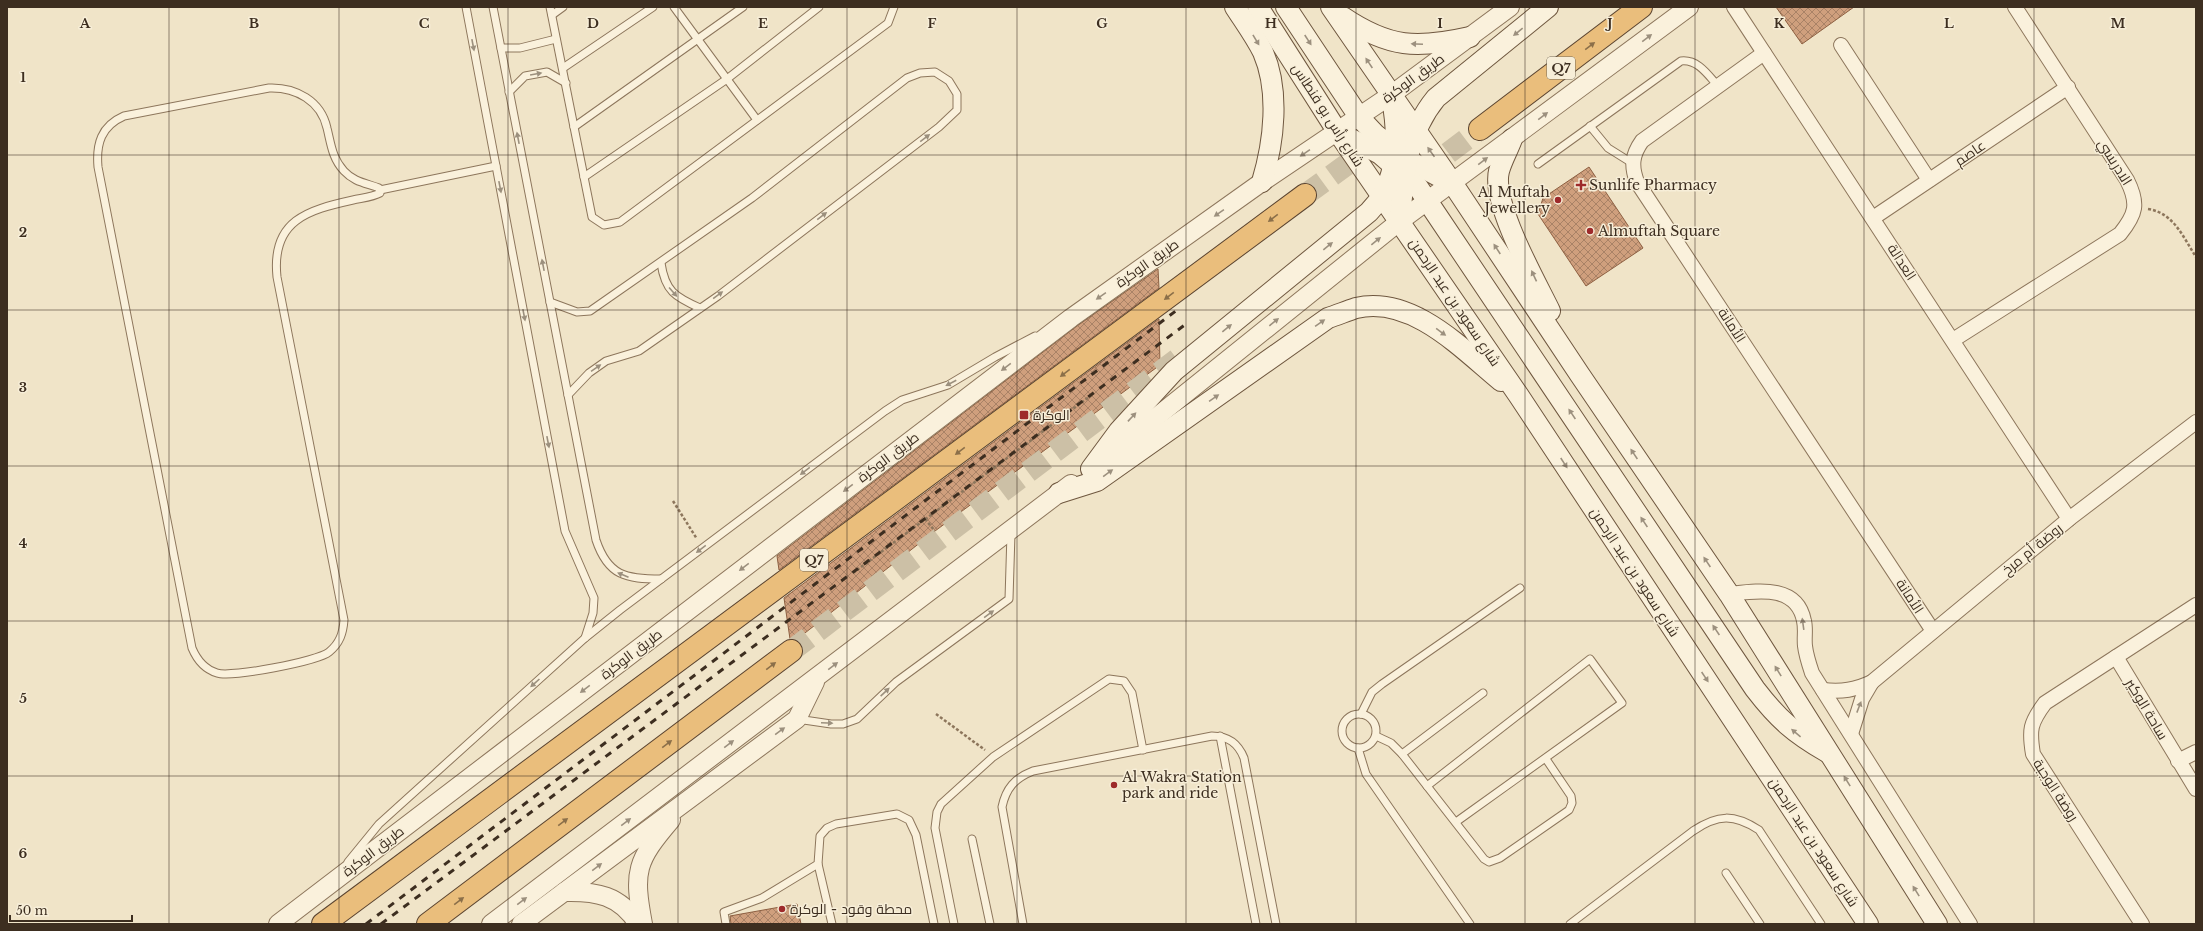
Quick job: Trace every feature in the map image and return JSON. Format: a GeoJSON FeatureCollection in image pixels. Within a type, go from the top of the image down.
{"type":"FeatureCollection","features":[{"type":"Feature","properties":{"kind":"highway","name":"Q7"},"geometry":{"type":"LineString","coordinates":[[1480,129],[1642,7]]}},
{"type":"Feature","properties":{"kind":"highway","name":"طريق الوكرة"},"geometry":{"type":"LineString","coordinates":[[323,924],[1305,195]]}},
{"type":"Feature","properties":{"kind":"highway"},"geometry":{"type":"LineString","coordinates":[[428,924],[791,651]]}},
{"type":"Feature","properties":{"kind":"main road"},"geometry":{"type":"LineString","coordinates":[[1235,7],[1263,52],[1270,79],[1272,142],[1262,182]]}},
{"type":"Feature","properties":{"kind":"main road","name":"شارع رأس بو فنطاس"},"geometry":{"type":"LineString","coordinates":[[1258,7],[1337,131],[1400,221]]}},
{"type":"Feature","properties":{"kind":"main road"},"geometry":{"type":"LineString","coordinates":[[1286,7],[1359,117],[1400,162],[1429,201],[1756,689],[1775,715],[1800,737],[1829,753]]}},
{"type":"Feature","properties":{"kind":"main road"},"geometry":{"type":"LineString","coordinates":[[1091,469],[1119,431],[1174,371],[1369,212],[1382,196],[1423,114],[1436,98],[1548,7]]}},
{"type":"Feature","properties":{"kind":"main road"},"geometry":{"type":"LineString","coordinates":[[1333,9],[1364,32],[1399,43],[1434,45],[1470,37]]}},
{"type":"Feature","properties":{"kind":"main road"},"geometry":{"type":"LineString","coordinates":[[1333,9],[1453,184],[1580,375],[1729,594],[1937,924]]}},
{"type":"Feature","properties":{"kind":"main road"},"geometry":{"type":"LineString","coordinates":[[1391,95],[1396,117],[1400,162],[1400,221]]}},
{"type":"Feature","properties":{"kind":"main road"},"geometry":{"type":"LineString","coordinates":[[1337,131],[1400,162],[1453,184]]}},
{"type":"Feature","properties":{"kind":"main road"},"geometry":{"type":"LineString","coordinates":[[1512,139],[1499,172],[1498,189],[1502,205],[1580,375]]}},
{"type":"Feature","properties":{"kind":"main road","name":"شارع سعود بن عبد الرحمن"},"geometry":{"type":"LineString","coordinates":[[1400,221],[1519,396],[1868,924]]}},
{"type":"Feature","properties":{"kind":"main road"},"geometry":{"type":"LineString","coordinates":[[1060,493],[1097,482],[1328,318],[1358,308],[1389,308],[1419,317],[1445,335],[1519,396]]}},
{"type":"Feature","properties":{"kind":"street","name":"طريق الوكرة"},"geometry":{"type":"LineString","coordinates":[[278,924],[1071,318],[1262,182],[1391,95],[1510,7]]}},
{"type":"Feature","properties":{"kind":"street"},"geometry":{"type":"LineString","coordinates":[[491,924],[1060,493],[1400,221],[1453,184],[1689,7]]}},
{"type":"Feature","properties":{"kind":"street","name":"العدالة"},"geometry":{"type":"LineString","coordinates":[[1734,7],[1954,340],[2069,519]]}},
{"type":"Feature","properties":{"kind":"street","name":"الادريسي"},"geometry":{"type":"LineString","coordinates":[[2015,7],[2128,180],[2134,193],[2136,207]]}},
{"type":"Feature","properties":{"kind":"street"},"geometry":{"type":"LineString","coordinates":[[1841,45],[1929,180]]}},
{"type":"Feature","properties":{"kind":"street"},"geometry":{"type":"LineString","coordinates":[[1632,163],[1635,151],[1642,141],[1764,53]]}},
{"type":"Feature","properties":{"kind":"street","name":"عاصم"},"geometry":{"type":"LineString","coordinates":[[1873,218],[2068,87]]}},
{"type":"Feature","properties":{"kind":"street","name":"الأمانة"},"geometry":{"type":"LineString","coordinates":[[1632,163],[1638,182],[1933,631]]}},
{"type":"Feature","properties":{"kind":"street"},"geometry":{"type":"LineString","coordinates":[[1954,340],[2120,234],[2130,221],[2136,207]]}},
{"type":"Feature","properties":{"kind":"street","name":"روضة أم مرخ"},"geometry":{"type":"LineString","coordinates":[[1823,690],[1840,692],[1857,690],[1872,682],[2069,519],[2196,422]]}},
{"type":"Feature","properties":{"kind":"street"},"geometry":{"type":"LineString","coordinates":[[1729,594],[1762,590],[1776,592],[1789,598],[1799,608],[1804,621],[1805,648],[1812,673],[1970,924]]}},
{"type":"Feature","properties":{"kind":"street","name":"روضة الوجبة"},"geometry":{"type":"LineString","coordinates":[[2142,924],[2033,754],[2030,735],[2033,720],[2045,703],[2196,605]]}},
{"type":"Feature","properties":{"kind":"street","name":"ساحة الوكير"},"geometry":{"type":"LineString","coordinates":[[2116,657],[2196,789]]}},
{"type":"Feature","properties":{"kind":"street"},"geometry":{"type":"LineString","coordinates":[[521,924],[797,719],[817,678]]}},
{"type":"Feature","properties":{"kind":"street","name":"روضة أم مرخ"},"geometry":{"type":"LineString","coordinates":[[1851,734],[1862,699],[1872,682]]}},
{"type":"Feature","properties":{"kind":"street"},"geometry":{"type":"LineString","coordinates":[[2178,761],[2196,752]]}},
{"type":"Feature","properties":{"kind":"street"},"geometry":{"type":"LineString","coordinates":[[643,924],[637,884],[640,865],[649,848],[691,797]]}},
{"type":"Feature","properties":{"kind":"street"},"geometry":{"type":"LineString","coordinates":[[564,892],[589,891],[613,899],[632,915],[638,924]]}},
{"type":"Feature","properties":{"kind":"lane"},"geometry":{"type":"LineString","coordinates":[[466,7],[565,531],[594,598],[593,614],[585,638]]}},
{"type":"Feature","properties":{"kind":"lane"},"geometry":{"type":"LineString","coordinates":[[493,7],[600,553],[607,563],[621,575],[634,579],[661,579]]}},
{"type":"Feature","properties":{"kind":"lane"},"geometry":{"type":"LineString","coordinates":[[550,7],[592,217],[604,225],[620,222],[888,23],[894,7]]}},
{"type":"Feature","properties":{"kind":"lane"},"geometry":{"type":"LineString","coordinates":[[552,15],[563,7]]}},
{"type":"Feature","properties":{"kind":"lane"},"geometry":{"type":"LineString","coordinates":[[563,68],[653,7]]}},
{"type":"Feature","properties":{"kind":"lane"},"geometry":{"type":"LineString","coordinates":[[674,7],[758,120]]}},
{"type":"Feature","properties":{"kind":"lane"},"geometry":{"type":"LineString","coordinates":[[574,127],[743,7]]}},
{"type":"Feature","properties":{"kind":"lane"},"geometry":{"type":"LineString","coordinates":[[584,177],[727,79],[819,7]]}},
{"type":"Feature","properties":{"kind":"lane"},"geometry":{"type":"LineString","coordinates":[[501,48],[520,48],[556,40]]}},
{"type":"Feature","properties":{"kind":"lane"},"geometry":{"type":"LineString","coordinates":[[1538,164],[1681,61],[1693,62],[1698,65],[1718,86]]}},
{"type":"Feature","properties":{"kind":"lane"},"geometry":{"type":"LineString","coordinates":[[509,92],[524,76],[547,72],[566,83]]}},
{"type":"Feature","properties":{"kind":"lane"},"geometry":{"type":"LineString","coordinates":[[550,302],[577,312],[590,311],[661,263],[752,198],[908,78],[920,73],[935,72],[949,81],[957,94],[956,110],[939,127],[700,308],[639,351],[606,361],[588,373],[568,395]]}},
{"type":"Feature","properties":{"kind":"lane"},"geometry":{"type":"LineString","coordinates":[[380,190],[377,187],[358,182],[344,172],[334,157],[325,120],[320,111],[307,97],[289,89],[269,88],[124,116],[110,123],[101,136],[97,151],[98,167],[192,648],[204,667],[218,674],[240,674],[319,658],[335,646],[343,630],[344,620],[277,277],[277,257],[283,237],[295,221],[303,215],[322,207],[378,194],[380,190],[496,166]]}},
{"type":"Feature","properties":{"kind":"lane"},"geometry":{"type":"LineString","coordinates":[[1590,126],[1608,148],[1632,163]]}},
{"type":"Feature","properties":{"kind":"lane"},"geometry":{"type":"LineString","coordinates":[[661,263],[663,276],[671,292],[680,300],[700,308]]}},
{"type":"Feature","properties":{"kind":"lane"},"geometry":{"type":"LineString","coordinates":[[331,883],[378,824],[585,638],[661,579],[884,411],[902,400],[948,385],[995,357],[1071,318]]}},
{"type":"Feature","properties":{"kind":"lane"},"geometry":{"type":"LineString","coordinates":[[797,719],[831,724],[843,724],[857,719],[896,682],[1009,599],[1011,530]]}},
{"type":"Feature","properties":{"kind":"lane"},"geometry":{"type":"LineString","coordinates":[[1361,714],[1372,692],[1382,684],[1520,588]]}},
{"type":"Feature","properties":{"kind":"lane"},"geometry":{"type":"LineString","coordinates":[[1427,786],[1590,659],[1622,703],[1546,759],[1456,822]]}},
{"type":"Feature","properties":{"kind":"lane"},"geometry":{"type":"LineString","coordinates":[[954,924],[935,828],[937,812],[941,804],[993,757],[1109,679],[1124,681],[1132,693],[1144,750]]}},
{"type":"Feature","properties":{"kind":"lane"},"geometry":{"type":"LineString","coordinates":[[1402,754],[1483,693]]}},
{"type":"Feature","properties":{"kind":"lane"},"geometry":{"type":"LineString","coordinates":[[1355,714],[1361,714],[1366,715],[1375,724],[1376,736],[1368,746],[1358,748],[1351,747],[1346,743],[1341,732],[1345,721],[1355,714]]}},
{"type":"Feature","properties":{"kind":"lane"},"geometry":{"type":"LineString","coordinates":[[1220,736],[1256,924]]}},
{"type":"Feature","properties":{"kind":"lane"},"geometry":{"type":"LineString","coordinates":[[1023,924],[1002,806],[1008,788],[1019,777],[1033,771],[1220,736],[1238,746],[1244,758],[1276,924]]}},
{"type":"Feature","properties":{"kind":"lane"},"geometry":{"type":"LineString","coordinates":[[1376,736],[1391,743],[1402,754],[1484,859],[1490,862],[1500,858],[1569,810],[1572,803],[1567,790],[1546,759]]}},
{"type":"Feature","properties":{"kind":"lane"},"geometry":{"type":"LineString","coordinates":[[1358,748],[1366,774],[1470,924]]}},
{"type":"Feature","properties":{"kind":"lane"},"geometry":{"type":"LineString","coordinates":[[832,924],[818,864],[820,836],[827,828],[836,824],[897,814],[909,820],[916,836],[934,924]]}},
{"type":"Feature","properties":{"kind":"lane"},"geometry":{"type":"LineString","coordinates":[[1570,924],[1694,830],[1708,821],[1726,818],[1744,820],[1759,830],[1821,924]]}},
{"type":"Feature","properties":{"kind":"lane"},"geometry":{"type":"LineString","coordinates":[[972,840],[988,923]]}},
{"type":"Feature","properties":{"kind":"lane"},"geometry":{"type":"LineString","coordinates":[[726,924],[724,912],[762,898],[818,864]]}},
{"type":"Feature","properties":{"kind":"lane"},"geometry":{"type":"LineString","coordinates":[[1726,873],[1759,924]]}},
{"type":"Feature","properties":{"kind":"path"},"geometry":{"type":"LineString","coordinates":[[2136,207],[2158,210],[2166,214],[2173,221],[2196,257]]}},
{"type":"Feature","properties":{"kind":"path"},"geometry":{"type":"LineString","coordinates":[[853,573],[1093,394]]}},
{"type":"Feature","properties":{"kind":"path"},"geometry":{"type":"LineString","coordinates":[[673,502],[703,547]]}},
{"type":"Feature","properties":{"kind":"path"},"geometry":{"type":"LineString","coordinates":[[925,519],[935,531]]}},
{"type":"Feature","properties":{"kind":"path"},"geometry":{"type":"LineString","coordinates":[[936,714],[993,757]]}},
{"type":"Feature","properties":{"kind":"building"},"geometry":{"type":"Polygon","coordinates":[[[1776,7],[1854,7],[1802,44],[1776,7]]]}},
{"type":"Feature","properties":{"kind":"building","name":"Almuftah Square"},"geometry":{"type":"Polygon","coordinates":[[[1589,167],[1643,248],[1586,286],[1538,214],[1543,198],[1589,167]]]}},
{"type":"Feature","properties":{"kind":"building"},"geometry":{"type":"Polygon","coordinates":[[[1158,269],[1159,288],[779,570],[777,556],[1077,326],[1158,269]]]}},
{"type":"Feature","properties":{"kind":"building"},"geometry":{"type":"Polygon","coordinates":[[[1159,319],[1160,365],[935,531],[796,640],[790,639],[784,598],[1159,319]]]}},
{"type":"Feature","properties":{"kind":"building","name":"محطة وقود - الوكرة"},"geometry":{"type":"Polygon","coordinates":[[[797,904],[801,924],[731,924],[730,916],[797,904]]]}},
{"type":"Feature","properties":{"kind":"tunnel"},"geometry":{"type":"LineString","coordinates":[[1422,173],[1480,129]]}},
{"type":"Feature","properties":{"kind":"tunnel"},"geometry":{"type":"LineString","coordinates":[[1305,195],[1372,146]]}},
{"type":"Feature","properties":{"kind":"tunnel"},"geometry":{"type":"LineString","coordinates":[[791,651],[1184,354]]}},
{"type":"Feature","properties":{"kind":"railway"},"geometry":{"type":"LineString","coordinates":[[366,924],[1177,310]]}},
{"type":"Feature","properties":{"kind":"railway"},"geometry":{"type":"LineString","coordinates":[[381,924],[1186,324]]}},
{"type":"Feature","properties":{"kind":"place","name":"Sunlife Pharmacy"},"geometry":{"type":"Point","coordinates":[1581,185]}},
{"type":"Feature","properties":{"kind":"place","name":"Al Muftah Jewellery"},"geometry":{"type":"Point","coordinates":[1558,200]}},
{"type":"Feature","properties":{"kind":"place","name":"Almuftah Square"},"geometry":{"type":"Point","coordinates":[1590,231]}},
{"type":"Feature","properties":{"kind":"place","name":"الوكرة"},"geometry":{"type":"Point","coordinates":[1024,415]}},
{"type":"Feature","properties":{"kind":"place","name":"Al Wakra Station park and ride"},"geometry":{"type":"Point","coordinates":[1114,785]}},
{"type":"Feature","properties":{"kind":"place","name":"محطة وقود - الوكرة"},"geometry":{"type":"Point","coordinates":[782,909]}}]}
